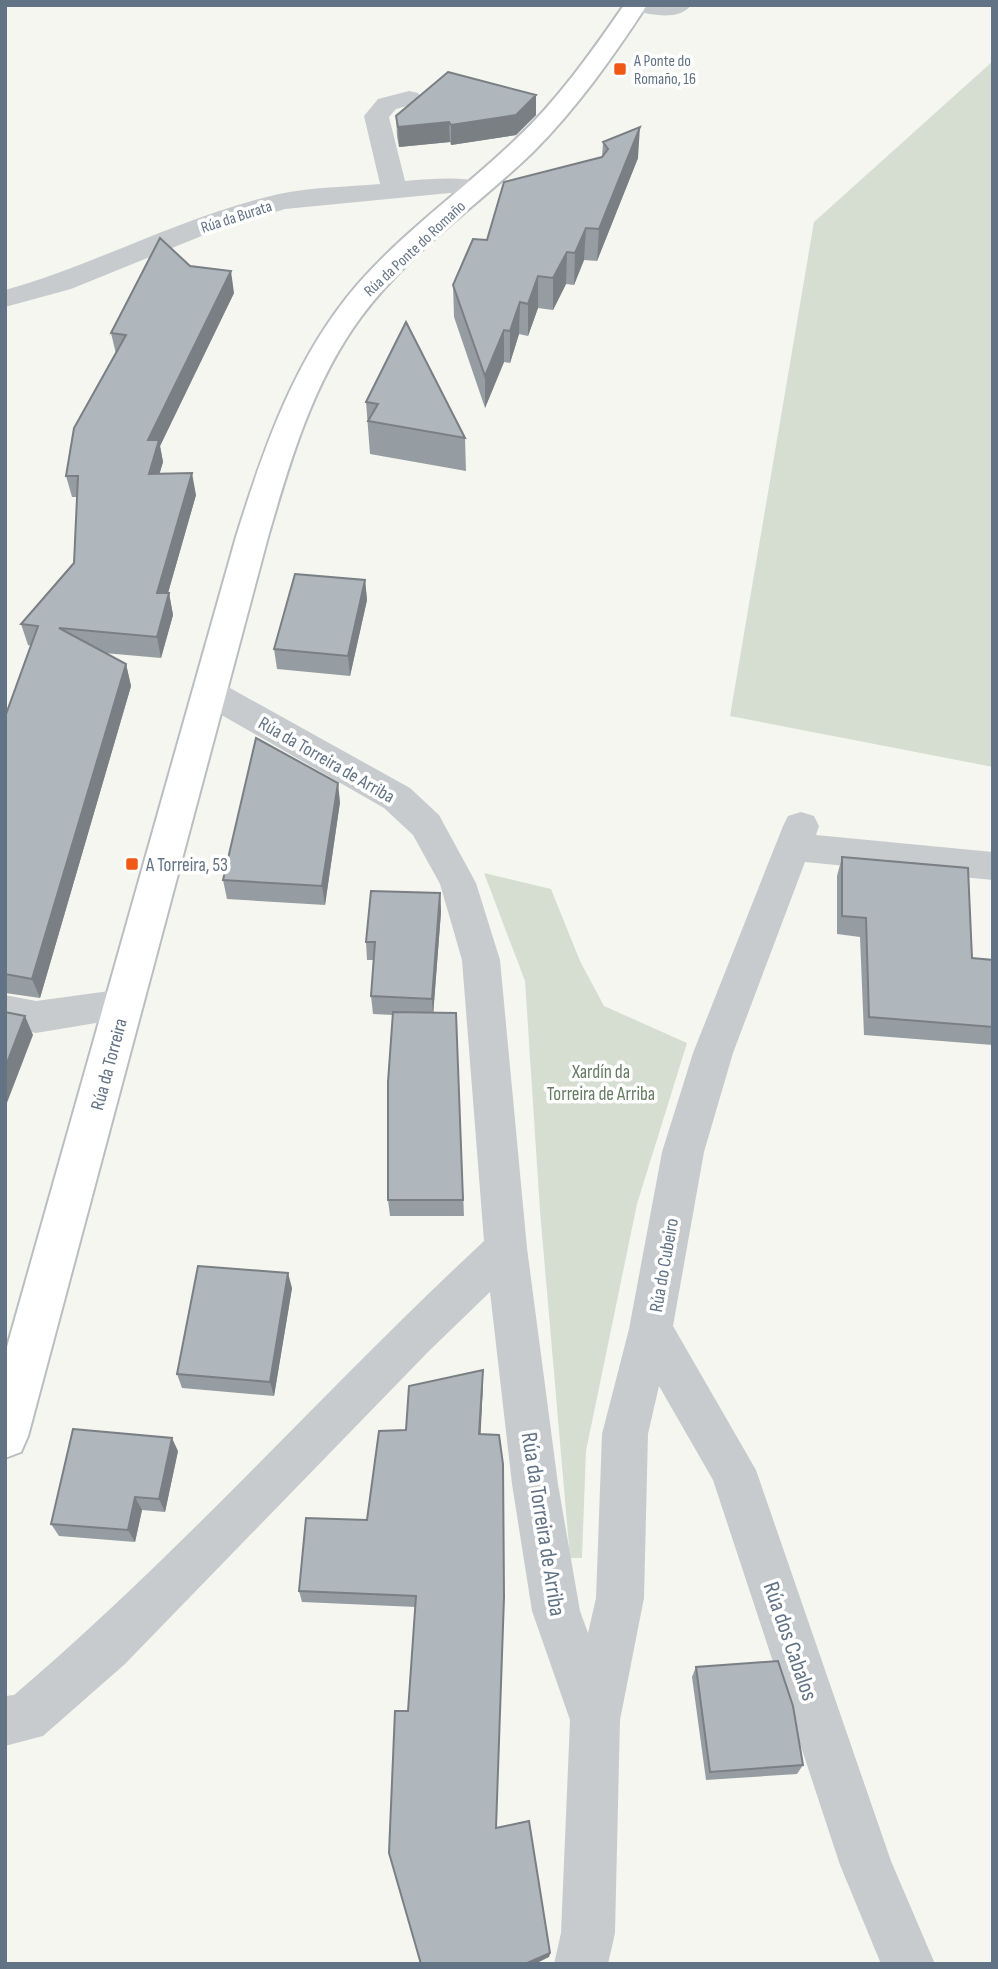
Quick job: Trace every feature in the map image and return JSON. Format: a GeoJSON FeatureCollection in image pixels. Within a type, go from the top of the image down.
{"type":"FeatureCollection","features":[{"type":"Feature","properties":{"kind":"main road","name":"Rúa da Ponte do Romaño"},"geometry":{"type":"LineString","coordinates":[[209,692],[274,466],[307,380],[350,312],[380,276],[479,198],[578,89],[638,5]]}},
{"type":"Feature","properties":{"kind":"main road","name":"Rúa da Torreira"},"geometry":{"type":"LineString","coordinates":[[5,1436],[209,692]]}},
{"type":"Feature","properties":{"kind":"street"},"geometry":{"type":"LineString","coordinates":[[638,5],[667,9],[680,5]]}},
{"type":"Feature","properties":{"kind":"street"},"geometry":{"type":"LineString","coordinates":[[395,191],[376,116],[387,104],[409,98]]}},
{"type":"Feature","properties":{"kind":"street","name":"Rúa da Burata"},"geometry":{"type":"LineString","coordinates":[[5,299],[61,283],[195,229],[282,201],[463,184],[479,198]]}},
{"type":"Feature","properties":{"kind":"street","name":"Rúa da Torreira de Arriba"},"geometry":{"type":"LineString","coordinates":[[209,692],[397,798],[426,825],[444,852],[458,883],[481,960],[506,1248],[535,1484],[556,1611],[596,1720],[588,1933],[581,1964]]}},
{"type":"Feature","properties":{"kind":"street","name":"Rúa do Cubeiro"},"geometry":{"type":"LineString","coordinates":[[596,1720],[620,1598],[625,1434],[651,1329],[684,1152],[713,1053],[797,836],[993,866]]}},
{"type":"Feature","properties":{"kind":"street"},"geometry":{"type":"LineString","coordinates":[[5,1011],[36,1017],[124,1005]]}},
{"type":"Feature","properties":{"kind":"street"},"geometry":{"type":"LineString","coordinates":[[5,1721],[25,1718],[108,1647],[413,1336],[506,1248]]}},
{"type":"Feature","properties":{"kind":"street","name":"Rúa dos Cabalos"},"geometry":{"type":"LineString","coordinates":[[651,1329],[733,1470],[866,1865],[908,1964]]}},
{"type":"Feature","properties":{"kind":"green space"},"geometry":{"type":"Polygon","coordinates":[[[993,61],[993,767],[730,716],[814,222],[993,61]]]}},
{"type":"Feature","properties":{"kind":"green space","name":"Xardín da Torreira de Arriba"},"geometry":{"type":"Polygon","coordinates":[[[484,873],[551,889],[580,961],[604,1006],[687,1043],[637,1204],[586,1451],[582,1558],[570,1558],[540,1211],[525,981],[484,873]]]}},
{"type":"Feature","properties":{"kind":"building"},"geometry":{"type":"Polygon","coordinates":[[[448,72],[536,95],[516,115],[451,125],[449,122],[398,127],[396,116],[448,72]]]}},
{"type":"Feature","properties":{"kind":"building"},"geometry":{"type":"Polygon","coordinates":[[[640,127],[599,229],[586,228],[575,253],[567,252],[553,278],[538,276],[528,304],[520,302],[510,331],[504,330],[485,376],[453,285],[473,239],[487,240],[504,182],[602,157],[608,149],[603,142],[640,127]]]}},
{"type":"Feature","properties":{"kind":"building"},"geometry":{"type":"Polygon","coordinates":[[[160,238],[190,266],[231,271],[148,440],[159,440],[149,474],[192,473],[157,593],[169,593],[157,637],[59,628],[126,664],[32,979],[5,974],[5,717],[38,626],[21,624],[74,563],[78,476],[66,476],[74,428],[126,335],[111,333],[160,238]]]}},
{"type":"Feature","properties":{"kind":"building"},"geometry":{"type":"Polygon","coordinates":[[[406,322],[465,438],[368,421],[378,404],[366,402],[406,322]]]}},
{"type":"Feature","properties":{"kind":"building"},"geometry":{"type":"Polygon","coordinates":[[[295,574],[365,580],[348,656],[274,649],[295,574]]]}},
{"type":"Feature","properties":{"kind":"building"},"geometry":{"type":"Polygon","coordinates":[[[256,738],[338,783],[322,886],[223,880],[256,738]]]}},
{"type":"Feature","properties":{"kind":"building"},"geometry":{"type":"Polygon","coordinates":[[[842,857],[968,868],[972,958],[993,960],[993,1027],[869,1017],[866,918],[842,916],[842,857]]]}},
{"type":"Feature","properties":{"kind":"building"},"geometry":{"type":"Polygon","coordinates":[[[371,891],[440,893],[432,999],[371,996],[375,942],[366,942],[371,891]]]}},
{"type":"Feature","properties":{"kind":"building"},"geometry":{"type":"Polygon","coordinates":[[[5,1012],[25,1016],[5,1068],[5,1012]]]}},
{"type":"Feature","properties":{"kind":"building"},"geometry":{"type":"Polygon","coordinates":[[[393,1012],[456,1013],[463,1200],[388,1200],[388,1082],[393,1012]]]}},
{"type":"Feature","properties":{"kind":"building"},"geometry":{"type":"Polygon","coordinates":[[[198,1266],[288,1273],[270,1382],[177,1374],[198,1266]]]}},
{"type":"Feature","properties":{"kind":"building"},"geometry":{"type":"Polygon","coordinates":[[[483,1370],[479,1434],[499,1435],[503,1464],[504,1597],[496,1828],[529,1821],[550,1953],[525,1964],[421,1964],[389,1853],[395,1711],[408,1711],[416,1596],[299,1591],[306,1518],[367,1520],[379,1431],[406,1430],[409,1386],[483,1370]]]}},
{"type":"Feature","properties":{"kind":"building"},"geometry":{"type":"Polygon","coordinates":[[[73,1429],[172,1438],[159,1499],[135,1497],[128,1530],[51,1524],[73,1429]]]}},
{"type":"Feature","properties":{"kind":"building"},"geometry":{"type":"Polygon","coordinates":[[[778,1661],[793,1706],[803,1765],[710,1772],[696,1667],[778,1661]]]}},
{"type":"Feature","properties":{"kind":"place","name":"A Ponte do Romaño, 16"},"geometry":{"type":"Point","coordinates":[620,69]}},
{"type":"Feature","properties":{"kind":"place","name":"A Torreira, 53"},"geometry":{"type":"Point","coordinates":[132,864]}}]}
